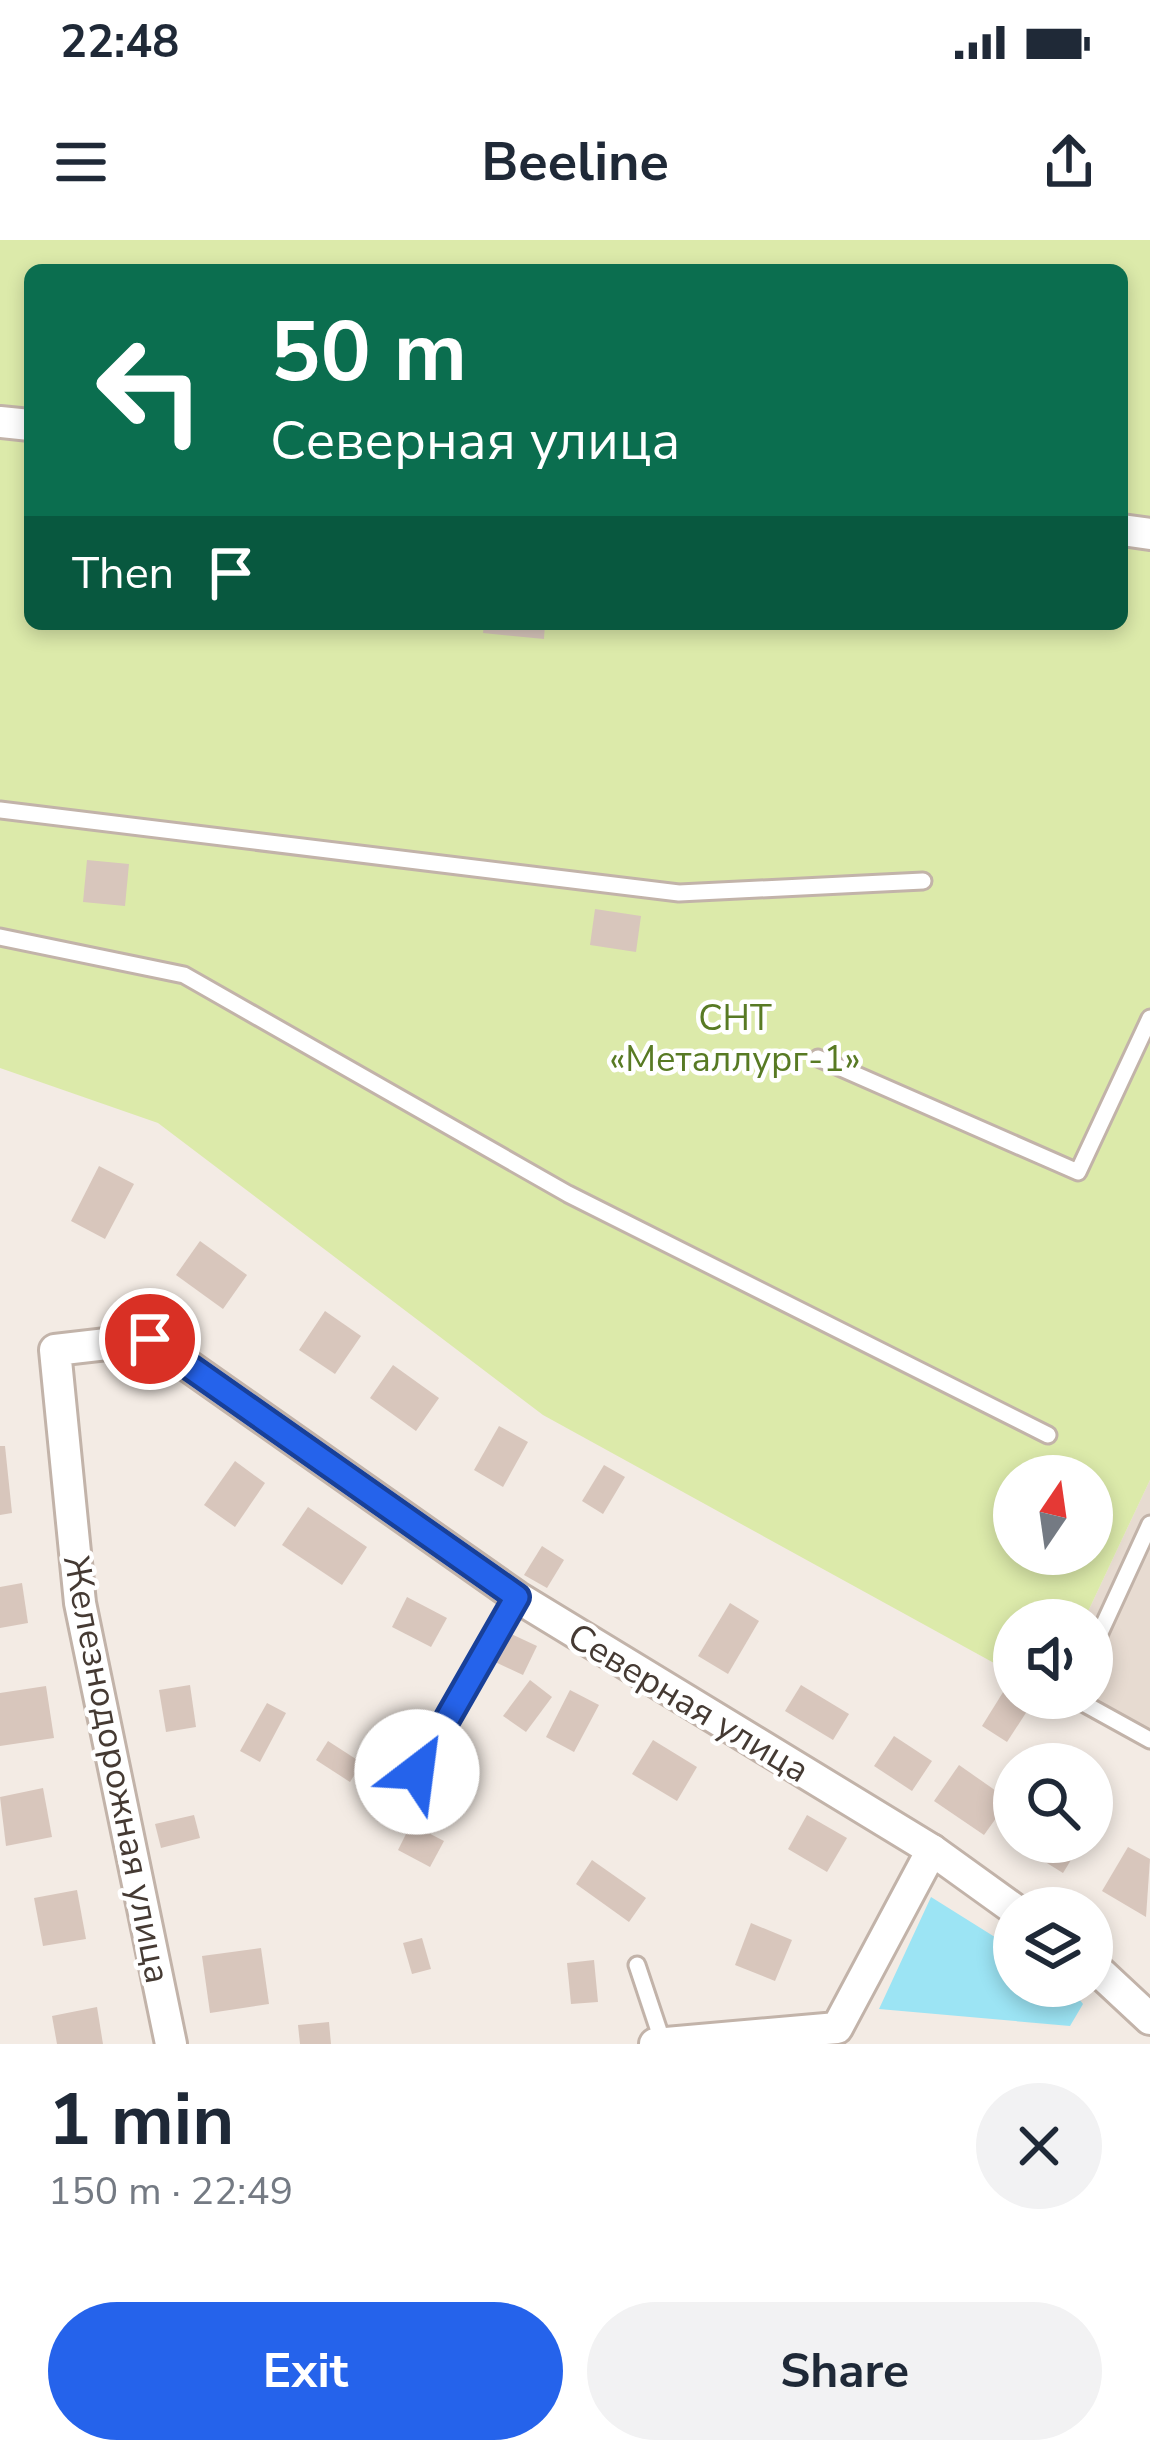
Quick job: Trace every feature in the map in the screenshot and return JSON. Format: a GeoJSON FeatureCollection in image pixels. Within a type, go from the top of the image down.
{"type":"FeatureCollection","features":[{"type":"Feature","properties":{"kind":"street","name":"Северная улица"},"geometry":{"type":"LineString","coordinates":[[55,1350],[150,1339],[517,1597],[932,1850],[993,1894]]}},
{"type":"Feature","properties":{"kind":"street","name":"Железнодорожная улица"},"geometry":{"type":"LineString","coordinates":[[55,1350],[80,1603],[171,2044]]}},
{"type":"Feature","properties":{"kind":"street"},"geometry":{"type":"LineString","coordinates":[[659,2044],[838,2036],[932,1850]]}},
{"type":"Feature","properties":{"kind":"street"},"geometry":{"type":"LineString","coordinates":[[1113,1985],[1150,2019]]}},
{"type":"Feature","properties":{"kind":"lane"},"geometry":{"type":"LineString","coordinates":[[0,810],[679,893],[923,881]]}},
{"type":"Feature","properties":{"kind":"lane"},"geometry":{"type":"LineString","coordinates":[[0,937],[184,974],[568,1194],[1048,1435]]}},
{"type":"Feature","properties":{"kind":"lane"},"geometry":{"type":"LineString","coordinates":[[818,1058],[1078,1172],[1150,1018]]}},
{"type":"Feature","properties":{"kind":"lane"},"geometry":{"type":"LineString","coordinates":[[1113,1604],[1150,1524]]}},
{"type":"Feature","properties":{"kind":"lane"},"geometry":{"type":"LineString","coordinates":[[417,1772],[517,1597]]}},
{"type":"Feature","properties":{"kind":"lane"},"geometry":{"type":"LineString","coordinates":[[1112,1719],[1150,1740]]}},
{"type":"Feature","properties":{"kind":"lane"},"geometry":{"type":"LineString","coordinates":[[637,1965],[659,2044]]}},
{"type":"Feature","properties":{"kind":"shaded area"},"geometry":{"type":"Polygon","coordinates":[[[1150,1480],[1150,1751],[1094,1719],[1113,1719],[1113,1599],[1094,1599],[1105,1575],[1113,1575],[1113,1558],[1150,1480]]]}},
{"type":"Feature","properties":{"kind":"green space","name":"СНТ «Металлург-1»"},"geometry":{"type":"Polygon","coordinates":[[[0,240],[1150,240],[1150,1480],[1113,1558],[1113,1455],[993,1455],[993,1575],[1105,1575],[1094,1599],[993,1599],[993,1662],[543,1415],[158,1123],[0,1068],[0,240]]]}},
{"type":"Feature","properties":{"kind":"water"},"geometry":{"type":"Polygon","coordinates":[[[931,1897],[993,1936],[993,2007],[1081,2007],[1070,2026],[879,2009],[931,1897]]]}},
{"type":"Feature","properties":{"kind":"building"},"geometry":{"type":"Polygon","coordinates":[[[483,630],[545,630],[544,639],[483,630]]]}},
{"type":"Feature","properties":{"kind":"building"},"geometry":{"type":"Polygon","coordinates":[[[87,860],[129,864],[125,906],[83,902],[87,860]]]}},
{"type":"Feature","properties":{"kind":"building"},"geometry":{"type":"Polygon","coordinates":[[[595,909],[641,916],[636,952],[590,945],[595,909]]]}},
{"type":"Feature","properties":{"kind":"building"},"geometry":{"type":"Polygon","coordinates":[[[99,1166],[134,1184],[105,1239],[71,1221],[99,1166]]]}},
{"type":"Feature","properties":{"kind":"building"},"geometry":{"type":"Polygon","coordinates":[[[200,1241],[247,1275],[223,1309],[176,1275],[200,1241]]]}},
{"type":"Feature","properties":{"kind":"building"},"geometry":{"type":"Polygon","coordinates":[[[325,1311],[361,1336],[335,1374],[299,1350],[325,1311]]]}},
{"type":"Feature","properties":{"kind":"building"},"geometry":{"type":"Polygon","coordinates":[[[393,1365],[439,1398],[416,1431],[370,1398],[393,1365]]]}},
{"type":"Feature","properties":{"kind":"building"},"geometry":{"type":"Polygon","coordinates":[[[499,1426],[528,1442],[503,1487],[474,1470],[499,1426]]]}},
{"type":"Feature","properties":{"kind":"building"},"geometry":{"type":"Polygon","coordinates":[[[0,1446],[5,1446],[12,1513],[0,1515],[0,1446]]]}},
{"type":"Feature","properties":{"kind":"building"},"geometry":{"type":"Polygon","coordinates":[[[235,1461],[265,1483],[235,1527],[204,1505],[235,1461]]]}},
{"type":"Feature","properties":{"kind":"building"},"geometry":{"type":"Polygon","coordinates":[[[604,1465],[625,1477],[603,1514],[582,1501],[604,1465]]]}},
{"type":"Feature","properties":{"kind":"building"},"geometry":{"type":"Polygon","coordinates":[[[308,1507],[367,1547],[342,1585],[282,1545],[308,1507]]]}},
{"type":"Feature","properties":{"kind":"building"},"geometry":{"type":"Polygon","coordinates":[[[542,1546],[564,1560],[547,1588],[524,1575],[542,1546]]]}},
{"type":"Feature","properties":{"kind":"building"},"geometry":{"type":"Polygon","coordinates":[[[22,1583],[28,1623],[0,1628],[0,1587],[22,1583]]]}},
{"type":"Feature","properties":{"kind":"building"},"geometry":{"type":"Polygon","coordinates":[[[407,1597],[447,1618],[431,1647],[392,1627],[407,1597]]]}},
{"type":"Feature","properties":{"kind":"building"},"geometry":{"type":"Polygon","coordinates":[[[730,1603],[759,1621],[728,1674],[698,1656],[730,1603]]]}},
{"type":"Feature","properties":{"kind":"building"},"geometry":{"type":"Polygon","coordinates":[[[507,1632],[537,1646],[523,1675],[493,1661],[507,1632]]]}},
{"type":"Feature","properties":{"kind":"building"},"geometry":{"type":"Polygon","coordinates":[[[530,1680],[552,1697],[526,1732],[503,1716],[530,1680]]]}},
{"type":"Feature","properties":{"kind":"building"},"geometry":{"type":"Polygon","coordinates":[[[190,1685],[196,1727],[166,1732],[159,1690],[190,1685]]]}},
{"type":"Feature","properties":{"kind":"building"},"geometry":{"type":"Polygon","coordinates":[[[801,1685],[849,1714],[833,1740],[785,1711],[801,1685]]]}},
{"type":"Feature","properties":{"kind":"building"},"geometry":{"type":"Polygon","coordinates":[[[46,1686],[54,1738],[0,1746],[0,1693],[46,1686]]]}},
{"type":"Feature","properties":{"kind":"building"},"geometry":{"type":"Polygon","coordinates":[[[570,1690],[599,1705],[574,1752],[546,1737],[570,1690]]]}},
{"type":"Feature","properties":{"kind":"building"},"geometry":{"type":"Polygon","coordinates":[[[267,1703],[286,1713],[260,1762],[240,1751],[267,1703]]]}},
{"type":"Feature","properties":{"kind":"building"},"geometry":{"type":"Polygon","coordinates":[[[993,1708],[993,1719],[1022,1719],[1007,1742],[982,1726],[993,1708]]]}},
{"type":"Feature","properties":{"kind":"building"},"geometry":{"type":"Polygon","coordinates":[[[894,1736],[932,1761],[912,1791],[874,1766],[894,1736]]]}},
{"type":"Feature","properties":{"kind":"building"},"geometry":{"type":"Polygon","coordinates":[[[653,1740],[697,1767],[677,1801],[632,1774],[653,1740]]]}},
{"type":"Feature","properties":{"kind":"building"},"geometry":{"type":"Polygon","coordinates":[[[328,1741],[362,1763],[350,1782],[316,1760],[328,1741]]]}},
{"type":"Feature","properties":{"kind":"building"},"geometry":{"type":"Polygon","coordinates":[[[959,1765],[993,1789],[993,1822],[984,1835],[934,1801],[959,1765]]]}},
{"type":"Feature","properties":{"kind":"building"},"geometry":{"type":"Polygon","coordinates":[[[43,1788],[52,1837],[6,1846],[0,1797],[43,1788]]]}},
{"type":"Feature","properties":{"kind":"building"},"geometry":{"type":"Polygon","coordinates":[[[194,1815],[200,1838],[161,1848],[155,1824],[194,1815]]]}},
{"type":"Feature","properties":{"kind":"building"},"geometry":{"type":"Polygon","coordinates":[[[807,1815],[847,1838],[827,1872],[788,1849],[807,1815]]]}},
{"type":"Feature","properties":{"kind":"building"},"geometry":{"type":"Polygon","coordinates":[[[411,1824],[444,1841],[430,1867],[398,1850],[411,1824]]]}},
{"type":"Feature","properties":{"kind":"building"},"geometry":{"type":"Polygon","coordinates":[[[1128,1847],[1150,1859],[1146,1917],[1113,1898],[1113,1887],[1104,1887],[1128,1847]]]}},
{"type":"Feature","properties":{"kind":"building"},"geometry":{"type":"Polygon","coordinates":[[[592,1860],[646,1898],[629,1922],[576,1884],[592,1860]]]}},
{"type":"Feature","properties":{"kind":"building"},"geometry":{"type":"Polygon","coordinates":[[[1047,1863],[1069,1863],[1063,1873],[1047,1863]]]}},
{"type":"Feature","properties":{"kind":"building"},"geometry":{"type":"Polygon","coordinates":[[[77,1890],[86,1939],[43,1946],[34,1898],[77,1890]]]}},
{"type":"Feature","properties":{"kind":"building"},"geometry":{"type":"Polygon","coordinates":[[[751,1923],[792,1940],[775,1981],[735,1965],[751,1923]]]}},
{"type":"Feature","properties":{"kind":"building"},"geometry":{"type":"Polygon","coordinates":[[[422,1938],[431,1969],[412,1974],[403,1943],[422,1938]]]}},
{"type":"Feature","properties":{"kind":"building"},"geometry":{"type":"Polygon","coordinates":[[[261,1948],[269,2004],[210,2013],[202,1956],[261,1948]]]}},
{"type":"Feature","properties":{"kind":"building"},"geometry":{"type":"Polygon","coordinates":[[[594,1960],[598,2002],[571,2004],[567,1963],[594,1960]]]}},
{"type":"Feature","properties":{"kind":"building"},"geometry":{"type":"Polygon","coordinates":[[[97,2007],[103,2044],[57,2044],[52,2016],[97,2007]]]}},
{"type":"Feature","properties":{"kind":"building"},"geometry":{"type":"Polygon","coordinates":[[[329,2022],[331,2044],[300,2044],[298,2025],[329,2022]]]}},
{"type":"Feature","properties":{"kind":"route"},"geometry":{"type":"LineString","coordinates":[[150,1339],[517,1597],[417,1772]]}}]}
